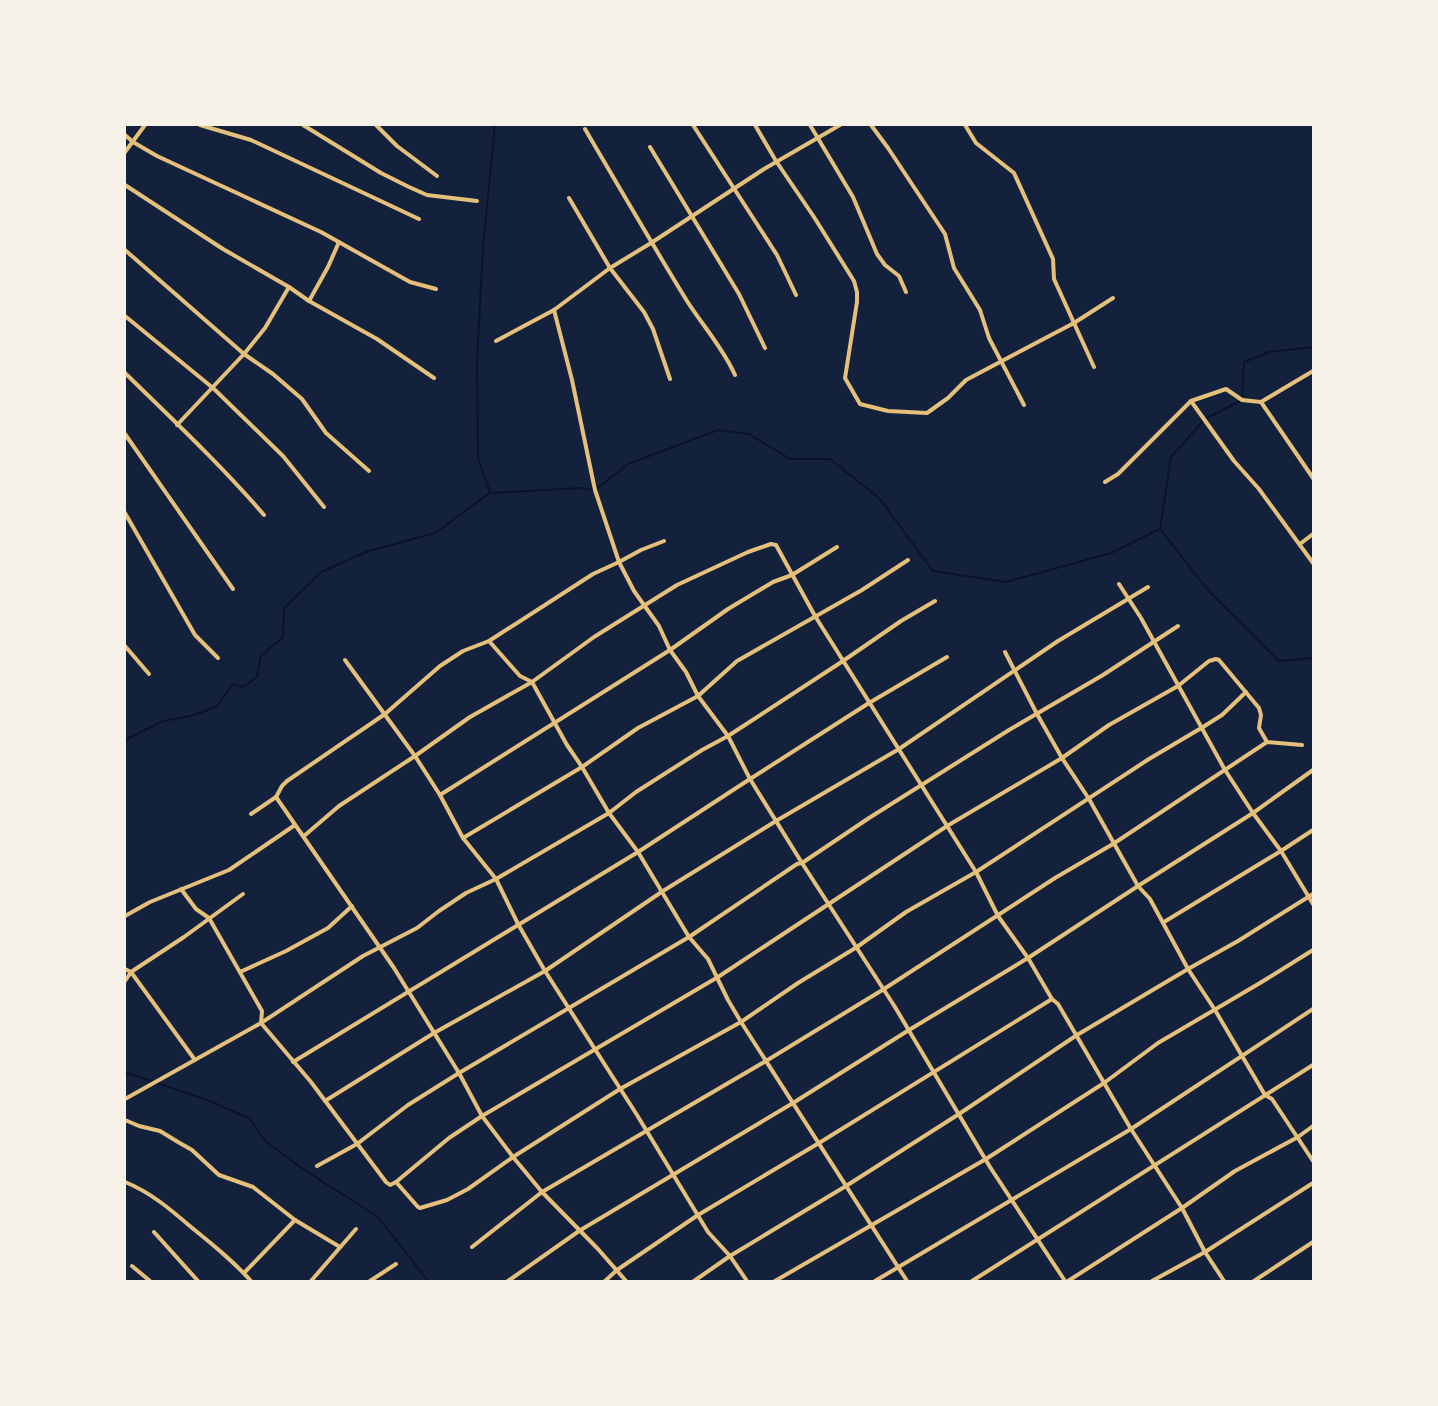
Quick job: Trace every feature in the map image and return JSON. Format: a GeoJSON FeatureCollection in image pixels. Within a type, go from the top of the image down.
{"type":"FeatureCollection","features":[{"type":"Feature","properties":{"kind":"street"},"geometry":{"type":"LineString","coordinates":[[125,152],[145,125]]}},
{"type":"Feature","properties":{"kind":"street"},"geometry":{"type":"LineString","coordinates":[[200,125],[251,140],[419,218]]}},
{"type":"Feature","properties":{"kind":"street"},"geometry":{"type":"LineString","coordinates":[[303,125],[408,188],[427,195],[477,201]]}},
{"type":"Feature","properties":{"kind":"street"},"geometry":{"type":"LineString","coordinates":[[376,125],[397,146],[437,176]]}},
{"type":"Feature","properties":{"kind":"street"},"geometry":{"type":"LineString","coordinates":[[693,125],[777,255],[796,295]]}},
{"type":"Feature","properties":{"kind":"street"},"geometry":{"type":"LineString","coordinates":[[755,125],[854,282],[857,302],[844,378],[860,404],[888,411],[927,414],[948,398],[966,380],[1074,323],[1113,298]]}},
{"type":"Feature","properties":{"kind":"street"},"geometry":{"type":"LineString","coordinates":[[810,125],[853,197],[877,254],[884,266],[899,276],[906,292]]}},
{"type":"Feature","properties":{"kind":"street"},"geometry":{"type":"LineString","coordinates":[[496,341],[554,310],[610,268],[652,243],[776,161],[840,125]]}},
{"type":"Feature","properties":{"kind":"street"},"geometry":{"type":"LineString","coordinates":[[871,125],[945,234],[954,268],[980,310],[989,338],[1024,405]]}},
{"type":"Feature","properties":{"kind":"street"},"geometry":{"type":"LineString","coordinates":[[966,125],[976,143],[1014,173],[1053,259],[1054,279],[1094,367]]}},
{"type":"Feature","properties":{"kind":"street"},"geometry":{"type":"LineString","coordinates":[[585,129],[652,243],[696,315],[728,361],[735,375]]}},
{"type":"Feature","properties":{"kind":"street"},"geometry":{"type":"LineString","coordinates":[[125,135],[132,142],[157,156],[339,242],[410,282],[436,289]]}},
{"type":"Feature","properties":{"kind":"street"},"geometry":{"type":"LineString","coordinates":[[650,147],[739,294],[765,348]]}},
{"type":"Feature","properties":{"kind":"street"},"geometry":{"type":"LineString","coordinates":[[125,185],[223,249],[289,287],[309,301],[378,338],[434,378]]}},
{"type":"Feature","properties":{"kind":"street"},"geometry":{"type":"LineString","coordinates":[[568,198],[610,268],[644,312],[653,329],[670,380]]}},
{"type":"Feature","properties":{"kind":"street"},"geometry":{"type":"LineString","coordinates":[[309,301],[328,267],[339,242]]}},
{"type":"Feature","properties":{"kind":"street"},"geometry":{"type":"LineString","coordinates":[[125,250],[244,354],[273,374],[302,399],[326,433],[369,471]]}},
{"type":"Feature","properties":{"kind":"street"},"geometry":{"type":"LineString","coordinates":[[177,425],[244,354],[265,328],[289,287]]}},
{"type":"Feature","properties":{"kind":"street"},"geometry":{"type":"LineString","coordinates":[[554,310],[572,380],[595,490],[619,562],[634,591],[644,607],[660,626],[670,650],[686,672],[698,696],[728,736],[776,821],[884,989],[986,1159],[1067,1281],[1182,1208],[1234,1171],[1313,1126]]}},
{"type":"Feature","properties":{"kind":"street"},"geometry":{"type":"LineString","coordinates":[[125,316],[213,388],[284,456],[324,507]]}},
{"type":"Feature","properties":{"kind":"street"},"geometry":{"type":"LineString","coordinates":[[1105,482],[1118,474],[1191,401],[1226,389],[1242,400],[1261,402],[1311,372],[1313,379]]}},
{"type":"Feature","properties":{"kind":"street"},"geometry":{"type":"LineString","coordinates":[[125,373],[245,493],[264,515]]}},
{"type":"Feature","properties":{"kind":"street"},"geometry":{"type":"LineString","coordinates":[[1191,401],[1234,461],[1259,489],[1313,563]]}},
{"type":"Feature","properties":{"kind":"street"},"geometry":{"type":"LineString","coordinates":[[1261,402],[1313,478]]}},
{"type":"Feature","properties":{"kind":"street"},"geometry":{"type":"LineString","coordinates":[[125,434],[233,589]]}},
{"type":"Feature","properties":{"kind":"street"},"geometry":{"type":"LineString","coordinates":[[125,513],[191,628],[218,658]]}},
{"type":"Feature","properties":{"kind":"street"},"geometry":{"type":"LineString","coordinates":[[1300,544],[1313,534]]}},
{"type":"Feature","properties":{"kind":"street"},"geometry":{"type":"LineString","coordinates":[[251,814],[276,797],[282,786],[288,781],[384,714],[440,666],[463,651],[490,640],[592,574],[641,550],[664,542]]}},
{"type":"Feature","properties":{"kind":"street"},"geometry":{"type":"LineString","coordinates":[[304,836],[340,806],[470,717],[532,682],[594,637],[677,585],[748,552],[771,544],[776,545],[815,616],[976,872],[998,916],[1028,958],[1052,999],[1058,1004],[1131,1129],[1182,1208],[1205,1252],[1224,1281]]}},
{"type":"Feature","properties":{"kind":"street"},"geometry":{"type":"LineString","coordinates":[[440,795],[670,650],[728,609],[773,582],[792,575],[837,547]]}},
{"type":"Feature","properties":{"kind":"street"},"geometry":{"type":"LineString","coordinates":[[463,838],[582,767],[638,728],[698,696],[737,661],[862,590],[908,560]]}},
{"type":"Feature","properties":{"kind":"street"},"geometry":{"type":"LineString","coordinates":[[1120,584],[1226,770],[1253,813],[1281,851],[1313,904]]}},
{"type":"Feature","properties":{"kind":"street"},"geometry":{"type":"LineString","coordinates":[[325,1101],[434,1033],[545,970],[662,891],[899,749],[1079,628],[1148,587]]}},
{"type":"Feature","properties":{"kind":"street"},"geometry":{"type":"LineString","coordinates":[[125,1099],[261,1023],[380,946],[417,928],[466,893],[496,879],[609,813],[636,792],[702,750],[728,736],[901,621],[935,601]]}},
{"type":"Feature","properties":{"kind":"street"},"geometry":{"type":"LineString","coordinates":[[317,1166],[357,1144],[408,1105],[459,1073],[689,938],[797,864],[802,863],[869,818],[1103,675],[1178,626]]}},
{"type":"Feature","properties":{"kind":"street"},"geometry":{"type":"LineString","coordinates":[[490,640],[520,676],[532,682],[567,745],[609,813],[638,852],[689,938],[708,959],[741,1022],[907,1281]]}},
{"type":"Feature","properties":{"kind":"street"},"geometry":{"type":"LineString","coordinates":[[125,646],[149,674]]}},
{"type":"Feature","properties":{"kind":"street"},"geometry":{"type":"LineString","coordinates":[[1005,652],[1062,758],[1089,799],[1138,886],[1150,899],[1164,922],[1188,969],[1215,1010],[1265,1095],[1272,1099],[1313,1161]]}},
{"type":"Feature","properties":{"kind":"street"},"geometry":{"type":"LineString","coordinates":[[293,1062],[638,852],[750,778],[869,703],[947,657]]}},
{"type":"Feature","properties":{"kind":"street"},"geometry":{"type":"LineString","coordinates":[[345,660],[415,756],[440,795],[463,838],[496,879],[518,924],[568,1008],[595,1048],[708,1232],[730,1256],[747,1281]]}},
{"type":"Feature","properties":{"kind":"street"},"geometry":{"type":"LineString","coordinates":[[181,889],[196,909],[209,918],[262,1012],[261,1023],[390,1185],[449,1138],[482,1116],[595,1048],[718,978],[946,826],[1062,758],[1109,725],[1178,686],[1210,661],[1219,660],[1259,708],[1261,715],[1259,728],[1266,742]]}},
{"type":"Feature","properties":{"kind":"street"},"geometry":{"type":"LineString","coordinates":[[396,1182],[418,1207],[423,1208],[468,1189],[513,1157],[620,1089],[741,1022],[798,983],[857,947],[906,912],[976,872],[1222,715],[1246,692]]}},
{"type":"Feature","properties":{"kind":"street"},"geometry":{"type":"LineString","coordinates":[[472,1247],[542,1192],[766,1061],[884,989],[1055,878],[1114,844],[1266,742],[1302,745]]}},
{"type":"Feature","properties":{"kind":"street"},"geometry":{"type":"LineString","coordinates":[[509,1281],[579,1230],[793,1103],[1028,958],[1253,813],[1313,770]]}},
{"type":"Feature","properties":{"kind":"street"},"geometry":{"type":"LineString","coordinates":[[276,797],[380,946],[459,1073],[482,1116],[542,1192],[626,1281]]}},
{"type":"Feature","properties":{"kind":"street"},"geometry":{"type":"LineString","coordinates":[[125,916],[150,902],[229,870],[295,825]]}},
{"type":"Feature","properties":{"kind":"street"},"geometry":{"type":"LineString","coordinates":[[1164,922],[1313,830]]}},
{"type":"Feature","properties":{"kind":"street"},"geometry":{"type":"LineString","coordinates":[[125,981],[131,972],[184,937],[243,894]]}},
{"type":"Feature","properties":{"kind":"street"},"geometry":{"type":"LineString","coordinates":[[694,1281],[730,1256],[846,1186],[959,1114],[1077,1035],[1238,941],[1313,894]]}},
{"type":"Feature","properties":{"kind":"street"},"geometry":{"type":"LineString","coordinates":[[240,972],[286,951],[328,928],[352,906]]}},
{"type":"Feature","properties":{"kind":"street"},"geometry":{"type":"LineString","coordinates":[[775,1281],[986,1159],[1104,1083],[1158,1043],[1313,950]]}},
{"type":"Feature","properties":{"kind":"street"},"geometry":{"type":"LineString","coordinates":[[125,969],[131,972],[195,1060]]}},
{"type":"Feature","properties":{"kind":"street"},"geometry":{"type":"LineString","coordinates":[[605,1281],[617,1270],[698,1216],[1052,999]]}},
{"type":"Feature","properties":{"kind":"street"},"geometry":{"type":"LineString","coordinates":[[874,1281],[1131,1129],[1313,1009]]}},
{"type":"Feature","properties":{"kind":"street"},"geometry":{"type":"LineString","coordinates":[[972,1281],[1313,1065]]}},
{"type":"Feature","properties":{"kind":"street"},"geometry":{"type":"LineString","coordinates":[[125,1120],[139,1126],[160,1131],[192,1150],[219,1174],[253,1187],[295,1220],[340,1247]]}},
{"type":"Feature","properties":{"kind":"street"},"geometry":{"type":"LineString","coordinates":[[125,1182],[144,1190],[168,1208],[219,1250],[251,1281]]}},
{"type":"Feature","properties":{"kind":"street"},"geometry":{"type":"LineString","coordinates":[[1152,1281],[1205,1252],[1313,1184]]}},
{"type":"Feature","properties":{"kind":"street"},"geometry":{"type":"LineString","coordinates":[[244,1273],[295,1220]]}},
{"type":"Feature","properties":{"kind":"street"},"geometry":{"type":"LineString","coordinates":[[311,1281],[356,1229]]}},
{"type":"Feature","properties":{"kind":"street"},"geometry":{"type":"LineString","coordinates":[[154,1232],[198,1281]]}},
{"type":"Feature","properties":{"kind":"street"},"geometry":{"type":"LineString","coordinates":[[1254,1281],[1313,1242]]}},
{"type":"Feature","properties":{"kind":"street"},"geometry":{"type":"LineString","coordinates":[[370,1281],[396,1264]]}},
{"type":"Feature","properties":{"kind":"street"},"geometry":{"type":"LineString","coordinates":[[132,1266],[150,1281]]}},
{"type":"Feature","properties":{"kind":"waterway"},"geometry":{"type":"LineString","coordinates":[[490,492],[478,458],[477,362],[483,247],[495,125]]}},
{"type":"Feature","properties":{"kind":"waterway"},"geometry":{"type":"LineString","coordinates":[[1160,529],[1171,457],[1205,419],[1242,400],[1244,362],[1269,352],[1313,347]]}},
{"type":"Feature","properties":{"kind":"waterway"},"geometry":{"type":"LineString","coordinates":[[125,740],[163,721],[191,716],[216,707],[233,684],[243,687],[257,677],[261,656],[283,637],[284,608],[321,572],[366,552],[435,533],[490,493],[581,488],[595,490],[628,464],[718,430],[749,434],[790,459],[830,459],[879,498],[933,571],[1006,582],[1111,553],[1160,529]]}},
{"type":"Feature","properties":{"kind":"waterway"},"geometry":{"type":"LineString","coordinates":[[1160,529],[1207,589],[1279,661],[1313,658]]}},
{"type":"Feature","properties":{"kind":"waterway"},"geometry":{"type":"LineString","coordinates":[[125,1072],[210,1101],[250,1119],[265,1141],[306,1171],[378,1217],[428,1281]]}}]}
